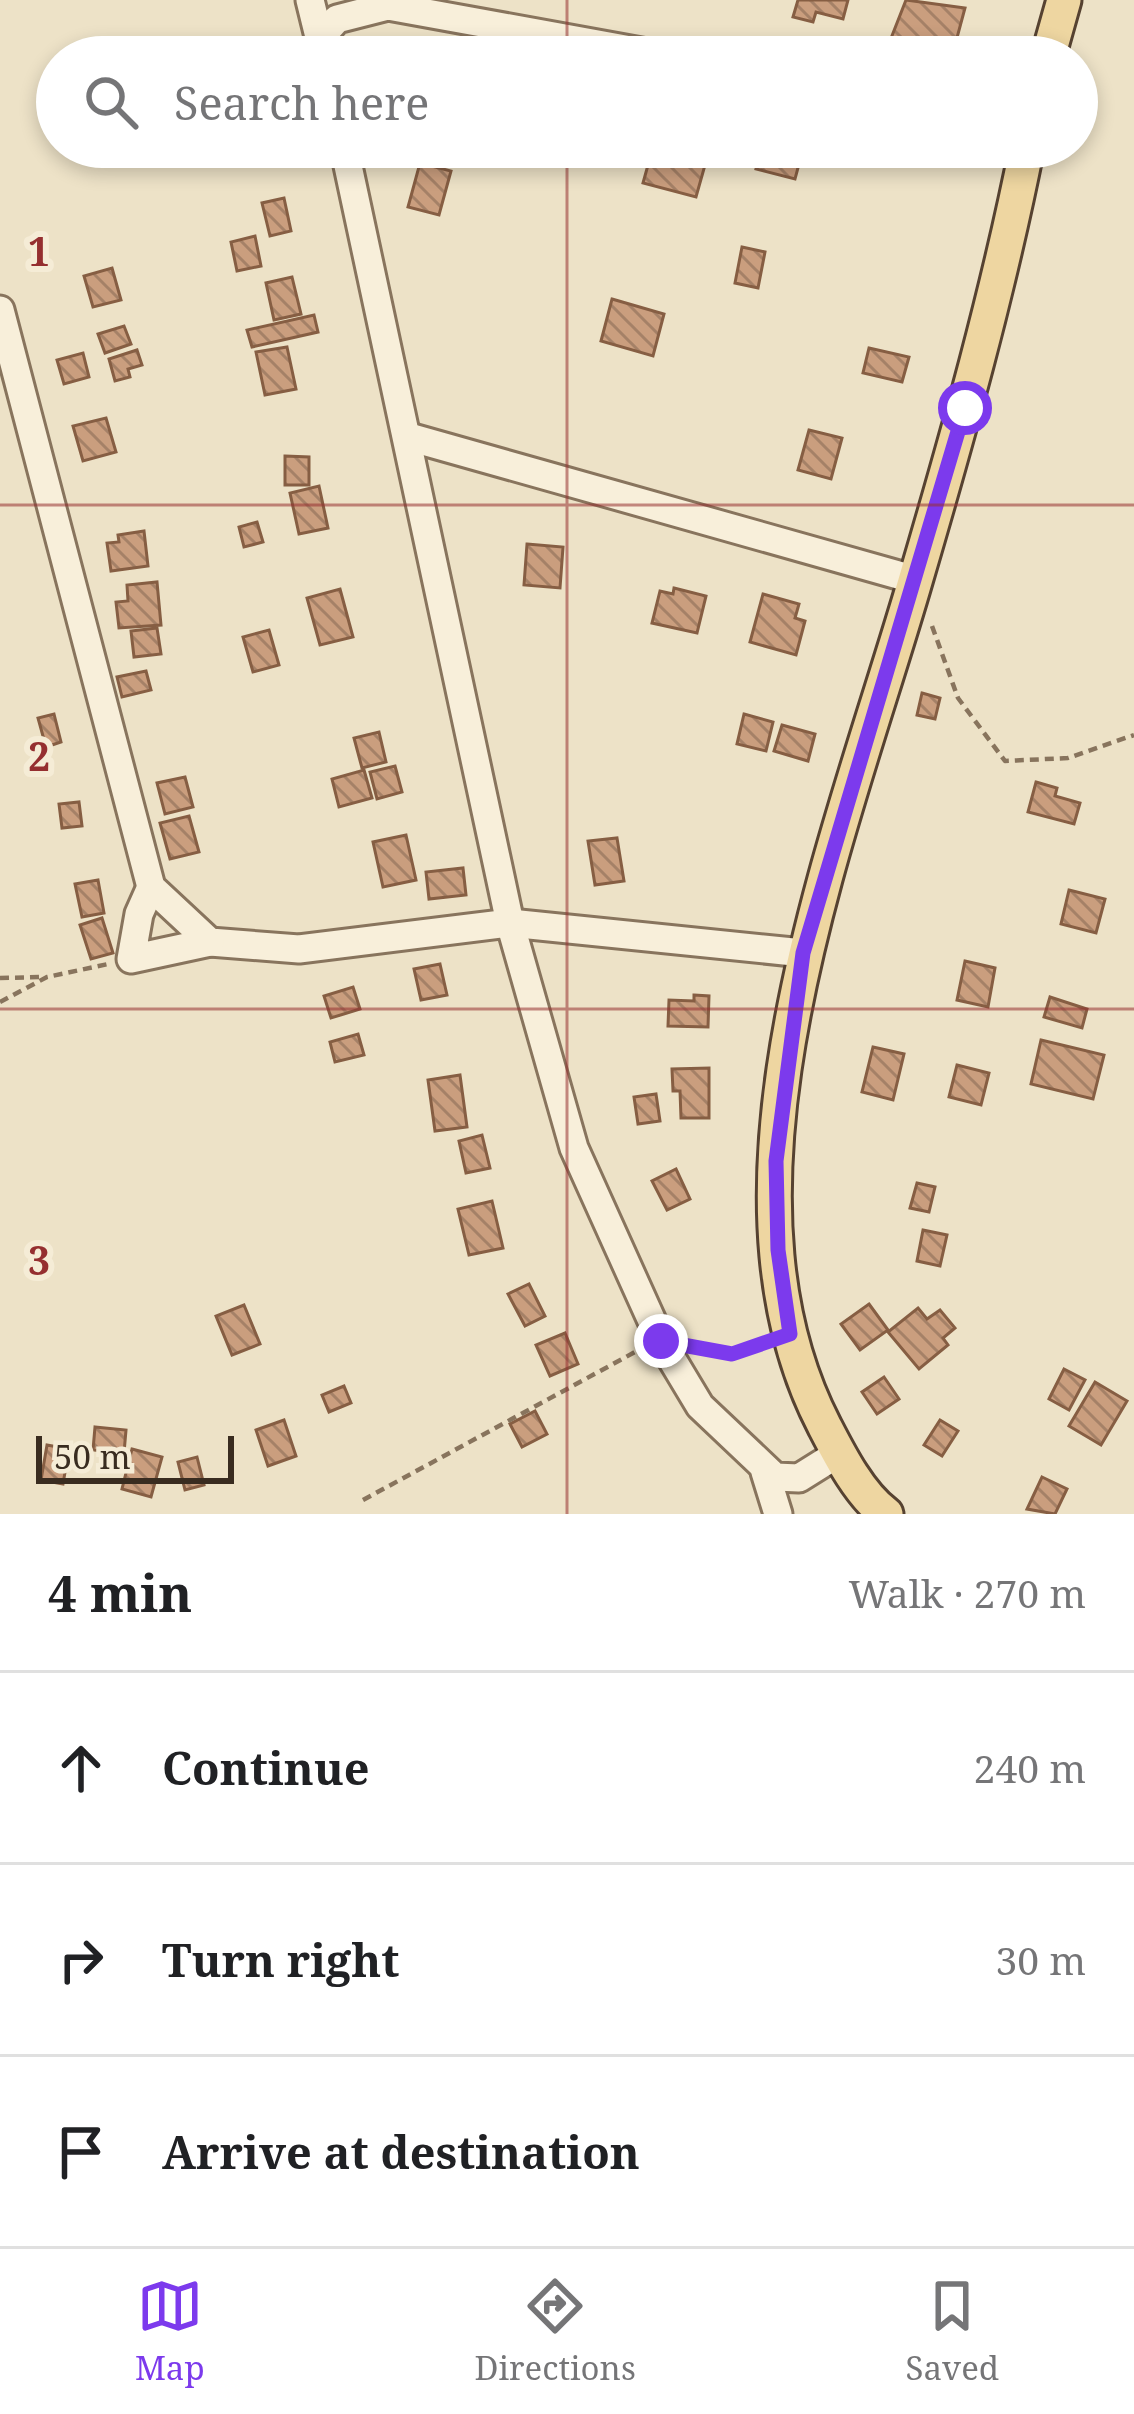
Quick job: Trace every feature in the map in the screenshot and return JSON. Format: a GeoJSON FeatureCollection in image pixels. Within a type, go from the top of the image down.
{"type":"FeatureCollection","features":[{"type":"Feature","properties":{"kind":"main road"},"geometry":{"type":"LineString","coordinates":[[1054,36],[1064,0]]}},
{"type":"Feature","properties":{"kind":"main road"},"geometry":{"type":"LineString","coordinates":[[886,1514],[839,1453],[812,1400],[790,1334],[778,1250],[776,1161],[803,953],[916,580],[1004,264],[1023,168]]}},
{"type":"Feature","properties":{"kind":"street"},"geometry":{"type":"LineString","coordinates":[[310,0],[318,36]]}},
{"type":"Feature","properties":{"kind":"street"},"geometry":{"type":"LineString","coordinates":[[328,36],[337,20],[377,3],[555,36]]}},
{"type":"Feature","properties":{"kind":"street"},"geometry":{"type":"LineString","coordinates":[[349,168],[510,923],[574,1148],[661,1341],[700,1406],[765,1472],[778,1514]]}},
{"type":"Feature","properties":{"kind":"street"},"geometry":{"type":"LineString","coordinates":[[0,310],[152,887],[210,942]]}},
{"type":"Feature","properties":{"kind":"street"},"geometry":{"type":"LineString","coordinates":[[409,436],[916,580]]}},
{"type":"Feature","properties":{"kind":"street"},"geometry":{"type":"LineString","coordinates":[[152,887],[139,914],[131,959],[210,942],[299,949],[510,923],[803,953]]}},
{"type":"Feature","properties":{"kind":"street"},"geometry":{"type":"LineString","coordinates":[[765,1472],[799,1478],[839,1453]]}},
{"type":"Feature","properties":{"kind":"path"},"geometry":{"type":"LineString","coordinates":[[916,580],[958,698],[1005,761],[1068,758],[1134,735]]}},
{"type":"Feature","properties":{"kind":"path"},"geometry":{"type":"LineString","coordinates":[[0,978],[47,976],[131,959]]}},
{"type":"Feature","properties":{"kind":"path"},"geometry":{"type":"LineString","coordinates":[[0,1002],[47,976]]}},
{"type":"Feature","properties":{"kind":"path"},"geometry":{"type":"LineString","coordinates":[[363,1500],[593,1370],[661,1341],[732,1354],[790,1334]]}},
{"type":"Feature","properties":{"kind":"building"},"geometry":{"type":"Polygon","coordinates":[[[798,0],[848,0],[843,19],[816,12],[813,22],[793,17],[798,0]]]}},
{"type":"Feature","properties":{"kind":"building"},"geometry":{"type":"Polygon","coordinates":[[[906,0],[965,8],[957,36],[892,36],[906,0]]]}},
{"type":"Feature","properties":{"kind":"building"},"geometry":{"type":"Polygon","coordinates":[[[419,168],[451,171],[439,215],[408,207],[419,168]]]}},
{"type":"Feature","properties":{"kind":"building"},"geometry":{"type":"Polygon","coordinates":[[[647,168],[704,168],[696,197],[643,183],[647,168]]]}},
{"type":"Feature","properties":{"kind":"building"},"geometry":{"type":"Polygon","coordinates":[[[756,168],[798,168],[795,179],[756,168]]]}},
{"type":"Feature","properties":{"kind":"building"},"geometry":{"type":"Polygon","coordinates":[[[284,198],[291,231],[270,236],[262,203],[284,198]]]}},
{"type":"Feature","properties":{"kind":"building"},"geometry":{"type":"Polygon","coordinates":[[[255,236],[261,266],[237,271],[231,242],[255,236]]]}},
{"type":"Feature","properties":{"kind":"building"},"geometry":{"type":"Polygon","coordinates":[[[742,247],[765,252],[758,288],[735,283],[742,247]]]}},
{"type":"Feature","properties":{"kind":"building"},"geometry":{"type":"Polygon","coordinates":[[[112,268],[121,300],[93,307],[84,276],[112,268]]]}},
{"type":"Feature","properties":{"kind":"building"},"geometry":{"type":"Polygon","coordinates":[[[292,277],[301,314],[274,320],[266,283],[292,277]]]}},
{"type":"Feature","properties":{"kind":"building"},"geometry":{"type":"Polygon","coordinates":[[[612,299],[664,314],[653,356],[601,341],[612,299]]]}},
{"type":"Feature","properties":{"kind":"building"},"geometry":{"type":"Polygon","coordinates":[[[314,315],[318,332],[252,347],[247,330],[314,315]]]}},
{"type":"Feature","properties":{"kind":"building"},"geometry":{"type":"Polygon","coordinates":[[[124,326],[131,344],[105,353],[98,334],[124,326]]]}},
{"type":"Feature","properties":{"kind":"building"},"geometry":{"type":"Polygon","coordinates":[[[287,347],[296,389],[265,395],[256,352],[287,347]]]}},
{"type":"Feature","properties":{"kind":"building"},"geometry":{"type":"Polygon","coordinates":[[[869,348],[909,357],[902,382],[863,373],[869,348]]]}},
{"type":"Feature","properties":{"kind":"building"},"geometry":{"type":"Polygon","coordinates":[[[137,350],[142,365],[128,369],[130,377],[115,381],[109,359],[137,350]]]}},
{"type":"Feature","properties":{"kind":"building"},"geometry":{"type":"Polygon","coordinates":[[[83,353],[89,377],[64,384],[57,360],[83,353]]]}},
{"type":"Feature","properties":{"kind":"building"},"geometry":{"type":"Polygon","coordinates":[[[106,418],[116,452],[83,461],[73,426],[106,418]]]}},
{"type":"Feature","properties":{"kind":"building"},"geometry":{"type":"Polygon","coordinates":[[[809,430],[842,438],[831,479],[798,470],[809,430]]]}},
{"type":"Feature","properties":{"kind":"building"},"geometry":{"type":"Polygon","coordinates":[[[285,456],[309,457],[309,485],[285,485],[285,456]]]}},
{"type":"Feature","properties":{"kind":"building"},"geometry":{"type":"Polygon","coordinates":[[[319,486],[328,528],[299,534],[290,493],[319,486]]]}},
{"type":"Feature","properties":{"kind":"building"},"geometry":{"type":"Polygon","coordinates":[[[257,522],[263,542],[244,547],[239,527],[257,522]]]}},
{"type":"Feature","properties":{"kind":"building"},"geometry":{"type":"Polygon","coordinates":[[[144,531],[148,566],[111,571],[107,543],[119,542],[118,535],[144,531]]]}},
{"type":"Feature","properties":{"kind":"building"},"geometry":{"type":"Polygon","coordinates":[[[527,544],[563,547],[560,588],[524,585],[527,544]]]}},
{"type":"Feature","properties":{"kind":"building"},"geometry":{"type":"Polygon","coordinates":[[[157,582],[161,625],[119,628],[116,602],[128,601],[127,585],[157,582]]]}},
{"type":"Feature","properties":{"kind":"building"},"geometry":{"type":"Polygon","coordinates":[[[674,588],[706,596],[697,633],[652,623],[660,591],[673,594],[674,588]]]}},
{"type":"Feature","properties":{"kind":"building"},"geometry":{"type":"Polygon","coordinates":[[[340,589],[353,637],[320,645],[307,598],[340,589]]]}},
{"type":"Feature","properties":{"kind":"building"},"geometry":{"type":"Polygon","coordinates":[[[763,594],[799,604],[795,618],[805,621],[796,655],[750,642],[763,594]]]}},
{"type":"Feature","properties":{"kind":"building"},"geometry":{"type":"Polygon","coordinates":[[[157,628],[161,654],[134,657],[131,631],[157,628]]]}},
{"type":"Feature","properties":{"kind":"building"},"geometry":{"type":"Polygon","coordinates":[[[269,630],[279,665],[253,672],[243,637],[269,630]]]}},
{"type":"Feature","properties":{"kind":"building"},"geometry":{"type":"Polygon","coordinates":[[[146,671],[151,690],[122,697],[117,677],[146,671]]]}},
{"type":"Feature","properties":{"kind":"building"},"geometry":{"type":"Polygon","coordinates":[[[922,693],[940,698],[935,719],[917,715],[922,693]]]}},
{"type":"Feature","properties":{"kind":"building"},"geometry":{"type":"Polygon","coordinates":[[[54,714],[61,742],[46,747],[38,718],[54,714]]]}},
{"type":"Feature","properties":{"kind":"building"},"geometry":{"type":"Polygon","coordinates":[[[744,714],[773,722],[766,751],[737,744],[744,714]]]}},
{"type":"Feature","properties":{"kind":"building"},"geometry":{"type":"Polygon","coordinates":[[[782,725],[815,734],[808,761],[774,751],[782,725]]]}},
{"type":"Feature","properties":{"kind":"building"},"geometry":{"type":"Polygon","coordinates":[[[379,732],[386,762],[362,768],[354,738],[379,732]]]}},
{"type":"Feature","properties":{"kind":"building"},"geometry":{"type":"Polygon","coordinates":[[[395,766],[402,792],[377,799],[370,772],[395,766]]]}},
{"type":"Feature","properties":{"kind":"building"},"geometry":{"type":"Polygon","coordinates":[[[364,770],[372,798],[339,807],[332,779],[364,770]]]}},
{"type":"Feature","properties":{"kind":"building"},"geometry":{"type":"Polygon","coordinates":[[[185,777],[193,807],[165,814],[157,783],[185,777]]]}},
{"type":"Feature","properties":{"kind":"building"},"geometry":{"type":"Polygon","coordinates":[[[1036,782],[1057,788],[1055,796],[1080,803],[1074,824],[1028,812],[1036,782]]]}},
{"type":"Feature","properties":{"kind":"building"},"geometry":{"type":"Polygon","coordinates":[[[79,802],[82,826],[62,828],[59,804],[79,802]]]}},
{"type":"Feature","properties":{"kind":"building"},"geometry":{"type":"Polygon","coordinates":[[[189,816],[199,852],[170,859],[160,823],[189,816]]]}},
{"type":"Feature","properties":{"kind":"building"},"geometry":{"type":"Polygon","coordinates":[[[406,835],[416,880],[383,887],[373,842],[406,835]]]}},
{"type":"Feature","properties":{"kind":"building"},"geometry":{"type":"Polygon","coordinates":[[[617,838],[624,881],[595,885],[588,841],[617,838]]]}},
{"type":"Feature","properties":{"kind":"building"},"geometry":{"type":"Polygon","coordinates":[[[463,868],[466,895],[429,899],[426,872],[463,868]]]}},
{"type":"Feature","properties":{"kind":"building"},"geometry":{"type":"Polygon","coordinates":[[[98,880],[104,913],[82,917],[75,884],[98,880]]]}},
{"type":"Feature","properties":{"kind":"building"},"geometry":{"type":"Polygon","coordinates":[[[1069,890],[1105,899],[1096,933],[1061,924],[1069,890]]]}},
{"type":"Feature","properties":{"kind":"building"},"geometry":{"type":"Polygon","coordinates":[[[102,918],[113,953],[91,959],[80,925],[102,918]]]}},
{"type":"Feature","properties":{"kind":"building"},"geometry":{"type":"Polygon","coordinates":[[[965,961],[995,968],[988,1007],[957,1000],[965,961]]]}},
{"type":"Feature","properties":{"kind":"building"},"geometry":{"type":"Polygon","coordinates":[[[440,964],[447,995],[421,1000],[414,969],[440,964]]]}},
{"type":"Feature","properties":{"kind":"building"},"geometry":{"type":"Polygon","coordinates":[[[353,987],[360,1009],[331,1018],[324,996],[353,987]]]}},
{"type":"Feature","properties":{"kind":"building"},"geometry":{"type":"Polygon","coordinates":[[[694,995],[709,996],[708,1027],[668,1026],[669,1000],[694,1001],[694,995]]]}},
{"type":"Feature","properties":{"kind":"building"},"geometry":{"type":"Polygon","coordinates":[[[1050,997],[1087,1009],[1082,1028],[1044,1017],[1050,997]]]}},
{"type":"Feature","properties":{"kind":"building"},"geometry":{"type":"Polygon","coordinates":[[[358,1034],[364,1055],[335,1062],[330,1042],[358,1034]]]}},
{"type":"Feature","properties":{"kind":"building"},"geometry":{"type":"Polygon","coordinates":[[[1041,1040],[1104,1055],[1093,1099],[1031,1084],[1041,1040]]]}},
{"type":"Feature","properties":{"kind":"building"},"geometry":{"type":"Polygon","coordinates":[[[873,1047],[904,1054],[893,1100],[862,1092],[873,1047]]]}},
{"type":"Feature","properties":{"kind":"building"},"geometry":{"type":"Polygon","coordinates":[[[957,1065],[989,1073],[981,1105],[949,1097],[957,1065]]]}},
{"type":"Feature","properties":{"kind":"building"},"geometry":{"type":"Polygon","coordinates":[[[709,1068],[709,1118],[681,1118],[680,1091],[673,1091],[672,1069],[709,1068]]]}},
{"type":"Feature","properties":{"kind":"building"},"geometry":{"type":"Polygon","coordinates":[[[460,1075],[467,1127],[435,1131],[428,1080],[460,1075]]]}},
{"type":"Feature","properties":{"kind":"building"},"geometry":{"type":"Polygon","coordinates":[[[656,1094],[660,1121],[638,1124],[634,1097],[656,1094]]]}},
{"type":"Feature","properties":{"kind":"building"},"geometry":{"type":"Polygon","coordinates":[[[482,1135],[490,1168],[466,1173],[459,1141],[482,1135]]]}},
{"type":"Feature","properties":{"kind":"building"},"geometry":{"type":"Polygon","coordinates":[[[676,1169],[690,1199],[667,1210],[652,1181],[676,1169]]]}},
{"type":"Feature","properties":{"kind":"building"},"geometry":{"type":"Polygon","coordinates":[[[917,1183],[935,1187],[929,1212],[910,1208],[917,1183]]]}},
{"type":"Feature","properties":{"kind":"building"},"geometry":{"type":"Polygon","coordinates":[[[492,1201],[503,1248],[469,1255],[458,1209],[492,1201]]]}},
{"type":"Feature","properties":{"kind":"building"},"geometry":{"type":"Polygon","coordinates":[[[923,1230],[947,1235],[940,1266],[917,1261],[923,1230]]]}},
{"type":"Feature","properties":{"kind":"building"},"geometry":{"type":"Polygon","coordinates":[[[529,1284],[545,1316],[525,1326],[508,1294],[529,1284]]]}},
{"type":"Feature","properties":{"kind":"building"},"geometry":{"type":"Polygon","coordinates":[[[869,1304],[888,1330],[860,1350],[841,1324],[869,1304]]]}},
{"type":"Feature","properties":{"kind":"building"},"geometry":{"type":"Polygon","coordinates":[[[244,1305],[260,1344],[232,1355],[216,1316],[244,1305]]]}},
{"type":"Feature","properties":{"kind":"building"},"geometry":{"type":"Polygon","coordinates":[[[918,1308],[927,1319],[940,1310],[955,1328],[943,1338],[948,1345],[919,1369],[888,1332],[918,1308]]]}},
{"type":"Feature","properties":{"kind":"building"},"geometry":{"type":"Polygon","coordinates":[[[565,1333],[578,1364],[550,1376],[536,1345],[565,1333]]]}},
{"type":"Feature","properties":{"kind":"building"},"geometry":{"type":"Polygon","coordinates":[[[1064,1369],[1085,1380],[1069,1410],[1049,1399],[1064,1369]]]}},
{"type":"Feature","properties":{"kind":"building"},"geometry":{"type":"Polygon","coordinates":[[[884,1377],[899,1399],[877,1414],[862,1392],[884,1377]]]}},
{"type":"Feature","properties":{"kind":"building"},"geometry":{"type":"Polygon","coordinates":[[[1095,1382],[1127,1401],[1101,1445],[1069,1426],[1095,1382]]]}},
{"type":"Feature","properties":{"kind":"building"},"geometry":{"type":"Polygon","coordinates":[[[344,1386],[351,1403],[329,1412],[322,1395],[344,1386]]]}},
{"type":"Feature","properties":{"kind":"building"},"geometry":{"type":"Polygon","coordinates":[[[535,1411],[547,1434],[522,1447],[510,1424],[535,1411]]]}},
{"type":"Feature","properties":{"kind":"building"},"geometry":{"type":"Polygon","coordinates":[[[284,1420],[296,1456],[268,1466],[256,1430],[284,1420]]]}},
{"type":"Feature","properties":{"kind":"building"},"geometry":{"type":"Polygon","coordinates":[[[940,1420],[958,1431],[942,1456],[924,1445],[940,1420]]]}},
{"type":"Feature","properties":{"kind":"building"},"geometry":{"type":"Polygon","coordinates":[[[95,1427],[126,1430],[124,1453],[93,1450],[95,1427]]]}},
{"type":"Feature","properties":{"kind":"building"},"geometry":{"type":"Polygon","coordinates":[[[47,1445],[69,1449],[63,1484],[41,1480],[47,1445]]]}},
{"type":"Feature","properties":{"kind":"building"},"geometry":{"type":"Polygon","coordinates":[[[132,1449],[162,1457],[151,1497],[122,1489],[132,1449]]]}},
{"type":"Feature","properties":{"kind":"building"},"geometry":{"type":"Polygon","coordinates":[[[197,1457],[204,1485],[185,1490],[178,1462],[197,1457]]]}},
{"type":"Feature","properties":{"kind":"building"},"geometry":{"type":"Polygon","coordinates":[[[1042,1477],[1067,1489],[1055,1514],[1027,1509],[1042,1477]]]}},
{"type":"Feature","properties":{"kind":"route"},"geometry":{"type":"LineString","coordinates":[[661,1341],[732,1354],[790,1334],[778,1250],[776,1161],[803,953],[965,408]]}}]}
